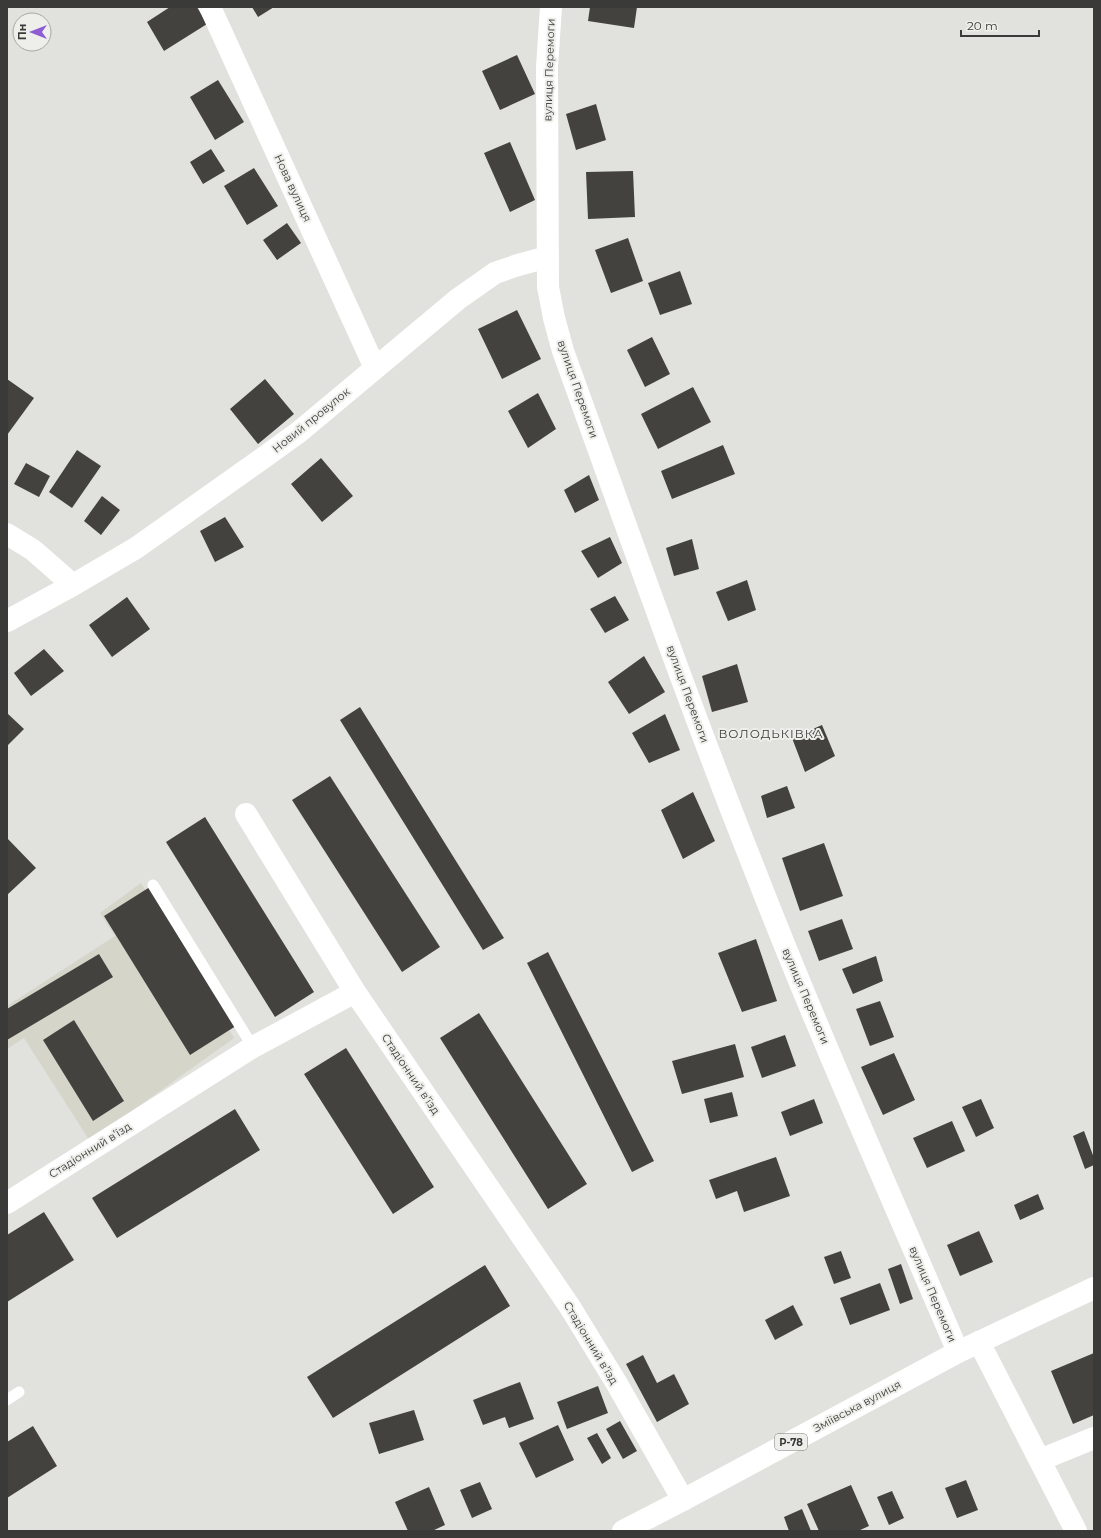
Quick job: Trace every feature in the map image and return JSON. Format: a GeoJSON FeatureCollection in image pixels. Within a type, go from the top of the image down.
{"type":"FeatureCollection","features":[{"type":"Feature","properties":{"kind":"street","name":"Нова вулиця"},"geometry":{"type":"LineString","coordinates":[[210,7],[375,368]]}},
{"type":"Feature","properties":{"kind":"street","name":"вулиця Перемоги"},"geometry":{"type":"LineString","coordinates":[[551,7],[547,67],[548,257],[550,303],[563,351],[719,778],[789,958],[958,1352]]}},
{"type":"Feature","properties":{"kind":"street","name":"Новий провулок"},"geometry":{"type":"LineString","coordinates":[[7,621],[136,548],[256,463],[299,432],[458,299],[485,280],[507,268],[548,257]]}},
{"type":"Feature","properties":{"kind":"street"},"geometry":{"type":"LineString","coordinates":[[7,534],[33,550],[73,585]]}},
{"type":"Feature","properties":{"kind":"street"},"geometry":{"type":"LineString","coordinates":[[246,814],[355,992]]}},
{"type":"Feature","properties":{"kind":"street","name":"Стадіонний в’їзд"},"geometry":{"type":"LineString","coordinates":[[7,1203],[253,1047],[355,992],[570,1307],[617,1384],[683,1500]]}},
{"type":"Feature","properties":{"kind":"street","name":"Зміївська вулиця"},"geometry":{"type":"LineString","coordinates":[[623,1531],[958,1352],[1094,1288]]}},
{"type":"Feature","properties":{"kind":"street"},"geometry":{"type":"LineString","coordinates":[[979,1342],[1076,1531]]}},
{"type":"Feature","properties":{"kind":"street"},"geometry":{"type":"LineString","coordinates":[[1040,1460],[1094,1438]]}},
{"type":"Feature","properties":{"kind":"lane"},"geometry":{"type":"LineString","coordinates":[[153,885],[253,1047]]}},
{"type":"Feature","properties":{"kind":"lane"},"geometry":{"type":"LineString","coordinates":[[7,1400],[19,1392]]}},
{"type":"Feature","properties":{"kind":"shaded area"},"geometry":{"type":"Polygon","coordinates":[[[141,883],[234,1038],[90,1141],[24,1038],[7,1049],[7,1006],[115,936],[100,913],[141,883]]]}},
{"type":"Feature","properties":{"kind":"building"},"geometry":{"type":"Polygon","coordinates":[[[170,7],[197,7],[207,24],[164,51],[147,22],[170,7]]]}},
{"type":"Feature","properties":{"kind":"building"},"geometry":{"type":"Polygon","coordinates":[[[252,7],[274,7],[258,17],[252,7]]]}},
{"type":"Feature","properties":{"kind":"building"},"geometry":{"type":"Polygon","coordinates":[[[590,7],[637,7],[634,28],[588,21],[590,7]]]}},
{"type":"Feature","properties":{"kind":"building"},"geometry":{"type":"Polygon","coordinates":[[[517,55],[535,94],[500,110],[482,71],[517,55]]]}},
{"type":"Feature","properties":{"kind":"building"},"geometry":{"type":"Polygon","coordinates":[[[218,80],[244,122],[215,140],[190,97],[218,80]]]}},
{"type":"Feature","properties":{"kind":"building"},"geometry":{"type":"Polygon","coordinates":[[[596,104],[606,140],[576,150],[566,114],[596,104]]]}},
{"type":"Feature","properties":{"kind":"building"},"geometry":{"type":"Polygon","coordinates":[[[510,142],[535,200],[510,212],[484,153],[510,142]]]}},
{"type":"Feature","properties":{"kind":"building"},"geometry":{"type":"Polygon","coordinates":[[[211,149],[225,171],[203,184],[190,162],[211,149]]]}},
{"type":"Feature","properties":{"kind":"building"},"geometry":{"type":"Polygon","coordinates":[[[254,168],[278,206],[247,225],[224,186],[254,168]]]}},
{"type":"Feature","properties":{"kind":"building"},"geometry":{"type":"Polygon","coordinates":[[[633,171],[635,217],[588,219],[586,172],[633,171]]]}},
{"type":"Feature","properties":{"kind":"building"},"geometry":{"type":"Polygon","coordinates":[[[287,223],[301,243],[277,260],[263,240],[287,223]]]}},
{"type":"Feature","properties":{"kind":"building"},"geometry":{"type":"Polygon","coordinates":[[[628,238],[643,281],[611,293],[595,250],[628,238]]]}},
{"type":"Feature","properties":{"kind":"building"},"geometry":{"type":"Polygon","coordinates":[[[680,271],[692,304],[660,315],[648,283],[680,271]]]}},
{"type":"Feature","properties":{"kind":"building"},"geometry":{"type":"Polygon","coordinates":[[[517,310],[541,359],[502,379],[478,329],[517,310]]]}},
{"type":"Feature","properties":{"kind":"building"},"geometry":{"type":"Polygon","coordinates":[[[652,337],[670,374],[645,387],[627,350],[652,337]]]}},
{"type":"Feature","properties":{"kind":"building"},"geometry":{"type":"Polygon","coordinates":[[[7,379],[34,398],[7,435],[7,379]]]}},
{"type":"Feature","properties":{"kind":"building"},"geometry":{"type":"Polygon","coordinates":[[[265,379],[294,414],[258,444],[230,409],[265,379]]]}},
{"type":"Feature","properties":{"kind":"building"},"geometry":{"type":"Polygon","coordinates":[[[693,387],[711,422],[658,449],[641,414],[693,387]]]}},
{"type":"Feature","properties":{"kind":"building"},"geometry":{"type":"Polygon","coordinates":[[[538,393],[556,429],[528,448],[508,411],[538,393]]]}},
{"type":"Feature","properties":{"kind":"building"},"geometry":{"type":"Polygon","coordinates":[[[723,445],[735,474],[672,499],[661,471],[723,445]]]}},
{"type":"Feature","properties":{"kind":"building"},"geometry":{"type":"Polygon","coordinates":[[[77,450],[101,466],[72,508],[49,492],[77,450]]]}},
{"type":"Feature","properties":{"kind":"building"},"geometry":{"type":"Polygon","coordinates":[[[321,458],[353,496],[322,522],[291,484],[321,458]]]}},
{"type":"Feature","properties":{"kind":"building"},"geometry":{"type":"Polygon","coordinates":[[[26,463],[50,476],[39,497],[14,484],[26,463]]]}},
{"type":"Feature","properties":{"kind":"building"},"geometry":{"type":"Polygon","coordinates":[[[589,475],[599,500],[575,513],[564,490],[589,475]]]}},
{"type":"Feature","properties":{"kind":"building"},"geometry":{"type":"Polygon","coordinates":[[[102,496],[120,510],[101,535],[84,521],[102,496]]]}},
{"type":"Feature","properties":{"kind":"building"},"geometry":{"type":"Polygon","coordinates":[[[225,517],[244,547],[215,562],[200,531],[225,517]]]}},
{"type":"Feature","properties":{"kind":"building"},"geometry":{"type":"Polygon","coordinates":[[[610,537],[622,563],[598,578],[581,551],[610,537]]]}},
{"type":"Feature","properties":{"kind":"building"},"geometry":{"type":"Polygon","coordinates":[[[692,539],[699,569],[674,576],[666,548],[692,539]]]}},
{"type":"Feature","properties":{"kind":"building"},"geometry":{"type":"Polygon","coordinates":[[[747,580],[756,610],[728,621],[716,592],[747,580]]]}},
{"type":"Feature","properties":{"kind":"building"},"geometry":{"type":"Polygon","coordinates":[[[615,596],[629,620],[605,633],[590,609],[615,596]]]}},
{"type":"Feature","properties":{"kind":"building"},"geometry":{"type":"Polygon","coordinates":[[[127,597],[150,629],[112,657],[89,625],[127,597]]]}},
{"type":"Feature","properties":{"kind":"building"},"geometry":{"type":"Polygon","coordinates":[[[44,649],[64,671],[31,696],[14,673],[44,649]]]}},
{"type":"Feature","properties":{"kind":"building"},"geometry":{"type":"Polygon","coordinates":[[[644,656],[665,692],[629,714],[608,682],[644,656]]]}},
{"type":"Feature","properties":{"kind":"building"},"geometry":{"type":"Polygon","coordinates":[[[737,664],[748,702],[712,712],[702,676],[737,664]]]}},
{"type":"Feature","properties":{"kind":"building"},"geometry":{"type":"Polygon","coordinates":[[[360,707],[504,938],[483,950],[340,720],[360,707]]]}},
{"type":"Feature","properties":{"kind":"building"},"geometry":{"type":"Polygon","coordinates":[[[7,713],[24,729],[7,746],[7,713]]]}},
{"type":"Feature","properties":{"kind":"building"},"geometry":{"type":"Polygon","coordinates":[[[665,714],[680,750],[649,763],[632,733],[665,714]]]}},
{"type":"Feature","properties":{"kind":"building"},"geometry":{"type":"Polygon","coordinates":[[[822,725],[835,756],[805,772],[792,738],[822,725]]]}},
{"type":"Feature","properties":{"kind":"building"},"geometry":{"type":"Polygon","coordinates":[[[330,776],[440,947],[402,972],[292,800],[330,776]]]}},
{"type":"Feature","properties":{"kind":"building"},"geometry":{"type":"Polygon","coordinates":[[[787,786],[795,808],[767,818],[761,796],[787,786]]]}},
{"type":"Feature","properties":{"kind":"building"},"geometry":{"type":"Polygon","coordinates":[[[693,792],[715,841],[683,859],[661,810],[693,792]]]}},
{"type":"Feature","properties":{"kind":"building"},"geometry":{"type":"Polygon","coordinates":[[[205,817],[314,992],[275,1017],[166,842],[205,817]]]}},
{"type":"Feature","properties":{"kind":"building"},"geometry":{"type":"Polygon","coordinates":[[[7,838],[36,868],[7,895],[7,838]]]}},
{"type":"Feature","properties":{"kind":"building"},"geometry":{"type":"Polygon","coordinates":[[[824,843],[843,896],[800,911],[782,858],[824,843]]]}},
{"type":"Feature","properties":{"kind":"building"},"geometry":{"type":"Polygon","coordinates":[[[153,885],[239,1024],[190,1055],[104,916],[153,885]]]}},
{"type":"Feature","properties":{"kind":"building"},"geometry":{"type":"Polygon","coordinates":[[[842,919],[853,949],[819,961],[808,931],[842,919]]]}},
{"type":"Feature","properties":{"kind":"building"},"geometry":{"type":"Polygon","coordinates":[[[756,939],[777,1001],[742,1012],[718,953],[756,939]]]}},
{"type":"Feature","properties":{"kind":"building"},"geometry":{"type":"Polygon","coordinates":[[[548,952],[654,1161],[632,1172],[527,963],[548,952]]]}},
{"type":"Feature","properties":{"kind":"building"},"geometry":{"type":"Polygon","coordinates":[[[99,954],[113,977],[7,1040],[7,1009],[99,954]]]}},
{"type":"Feature","properties":{"kind":"building"},"geometry":{"type":"Polygon","coordinates":[[[876,956],[883,981],[853,994],[842,969],[876,956]]]}},
{"type":"Feature","properties":{"kind":"building"},"geometry":{"type":"Polygon","coordinates":[[[880,1001],[894,1037],[870,1046],[856,1009],[880,1001]]]}},
{"type":"Feature","properties":{"kind":"building"},"geometry":{"type":"Polygon","coordinates":[[[479,1013],[587,1184],[548,1209],[440,1038],[479,1013]]]}},
{"type":"Feature","properties":{"kind":"building"},"geometry":{"type":"Polygon","coordinates":[[[74,1020],[124,1101],[93,1121],[43,1040],[74,1020]]]}},
{"type":"Feature","properties":{"kind":"building"},"geometry":{"type":"Polygon","coordinates":[[[785,1035],[796,1066],[762,1078],[751,1047],[785,1035]]]}},
{"type":"Feature","properties":{"kind":"building"},"geometry":{"type":"Polygon","coordinates":[[[735,1044],[744,1077],[682,1094],[672,1061],[735,1044]]]}},
{"type":"Feature","properties":{"kind":"building"},"geometry":{"type":"Polygon","coordinates":[[[346,1048],[434,1187],[393,1214],[304,1074],[346,1048]]]}},
{"type":"Feature","properties":{"kind":"building"},"geometry":{"type":"Polygon","coordinates":[[[894,1053],[915,1100],[883,1115],[861,1067],[894,1053]]]}},
{"type":"Feature","properties":{"kind":"building"},"geometry":{"type":"Polygon","coordinates":[[[732,1092],[738,1116],[710,1123],[704,1099],[732,1092]]]}},
{"type":"Feature","properties":{"kind":"building"},"geometry":{"type":"Polygon","coordinates":[[[814,1099],[823,1123],[790,1136],[781,1112],[814,1099]]]}},
{"type":"Feature","properties":{"kind":"building"},"geometry":{"type":"Polygon","coordinates":[[[981,1099],[994,1128],[976,1137],[962,1107],[981,1099]]]}},
{"type":"Feature","properties":{"kind":"building"},"geometry":{"type":"Polygon","coordinates":[[[235,1109],[260,1150],[117,1238],[92,1198],[235,1109]]]}},
{"type":"Feature","properties":{"kind":"building"},"geometry":{"type":"Polygon","coordinates":[[[952,1121],[965,1151],[927,1168],[913,1138],[952,1121]]]}},
{"type":"Feature","properties":{"kind":"building"},"geometry":{"type":"Polygon","coordinates":[[[1084,1131],[1094,1158],[1094,1165],[1085,1169],[1073,1136],[1084,1131]]]}},
{"type":"Feature","properties":{"kind":"building"},"geometry":{"type":"Polygon","coordinates":[[[776,1157],[790,1196],[744,1212],[737,1191],[716,1199],[709,1180],[776,1157]]]}},
{"type":"Feature","properties":{"kind":"building"},"geometry":{"type":"Polygon","coordinates":[[[1038,1194],[1044,1209],[1020,1220],[1014,1205],[1038,1194]]]}},
{"type":"Feature","properties":{"kind":"building"},"geometry":{"type":"Polygon","coordinates":[[[44,1212],[74,1260],[7,1302],[7,1235],[44,1212]]]}},
{"type":"Feature","properties":{"kind":"building"},"geometry":{"type":"Polygon","coordinates":[[[979,1231],[993,1262],[960,1276],[947,1245],[979,1231]]]}},
{"type":"Feature","properties":{"kind":"building"},"geometry":{"type":"Polygon","coordinates":[[[841,1251],[851,1278],[834,1284],[824,1257],[841,1251]]]}},
{"type":"Feature","properties":{"kind":"building"},"geometry":{"type":"Polygon","coordinates":[[[901,1264],[913,1299],[900,1304],[888,1269],[901,1264]]]}},
{"type":"Feature","properties":{"kind":"building"},"geometry":{"type":"Polygon","coordinates":[[[485,1265],[510,1306],[333,1418],[307,1377],[485,1265]]]}},
{"type":"Feature","properties":{"kind":"building"},"geometry":{"type":"Polygon","coordinates":[[[880,1283],[890,1310],[850,1325],[840,1298],[880,1283]]]}},
{"type":"Feature","properties":{"kind":"building"},"geometry":{"type":"Polygon","coordinates":[[[793,1305],[803,1325],[775,1340],[765,1320],[793,1305]]]}},
{"type":"Feature","properties":{"kind":"building"},"geometry":{"type":"Polygon","coordinates":[[[1094,1353],[1094,1415],[1073,1424],[1051,1371],[1094,1353]]]}},
{"type":"Feature","properties":{"kind":"building"},"geometry":{"type":"Polygon","coordinates":[[[643,1355],[657,1383],[674,1374],[689,1404],[657,1422],[626,1364],[643,1355]]]}},
{"type":"Feature","properties":{"kind":"building"},"geometry":{"type":"Polygon","coordinates":[[[520,1382],[534,1419],[509,1428],[505,1417],[483,1425],[473,1400],[520,1382]]]}},
{"type":"Feature","properties":{"kind":"building"},"geometry":{"type":"Polygon","coordinates":[[[598,1386],[608,1413],[567,1429],[557,1402],[598,1386]]]}},
{"type":"Feature","properties":{"kind":"building"},"geometry":{"type":"Polygon","coordinates":[[[414,1410],[424,1440],[379,1454],[369,1423],[414,1410]]]}},
{"type":"Feature","properties":{"kind":"building"},"geometry":{"type":"Polygon","coordinates":[[[620,1421],[637,1451],[623,1459],[606,1429],[620,1421]]]}},
{"type":"Feature","properties":{"kind":"building"},"geometry":{"type":"Polygon","coordinates":[[[558,1425],[574,1460],[536,1478],[519,1443],[558,1425]]]}},
{"type":"Feature","properties":{"kind":"building"},"geometry":{"type":"Polygon","coordinates":[[[33,1426],[57,1466],[7,1498],[7,1442],[33,1426]]]}},
{"type":"Feature","properties":{"kind":"building"},"geometry":{"type":"Polygon","coordinates":[[[597,1433],[611,1458],[602,1464],[587,1438],[597,1433]]]}},
{"type":"Feature","properties":{"kind":"building"},"geometry":{"type":"Polygon","coordinates":[[[966,1480],[978,1510],[957,1518],[945,1488],[966,1480]]]}},
{"type":"Feature","properties":{"kind":"building"},"geometry":{"type":"Polygon","coordinates":[[[480,1482],[492,1509],[472,1518],[460,1490],[480,1482]]]}},
{"type":"Feature","properties":{"kind":"building"},"geometry":{"type":"Polygon","coordinates":[[[851,1485],[869,1526],[858,1531],[819,1531],[807,1504],[851,1485]]]}},
{"type":"Feature","properties":{"kind":"building"},"geometry":{"type":"Polygon","coordinates":[[[429,1487],[445,1525],[432,1531],[408,1531],[395,1502],[429,1487]]]}},
{"type":"Feature","properties":{"kind":"building"},"geometry":{"type":"Polygon","coordinates":[[[892,1491],[904,1518],[889,1525],[877,1497],[892,1491]]]}},
{"type":"Feature","properties":{"kind":"building"},"geometry":{"type":"Polygon","coordinates":[[[802,1509],[811,1531],[789,1531],[784,1517],[802,1509]]]}},
{"type":"Feature","properties":{"kind":"district","name":"ВОЛОДЬКІВКА"},"geometry":{"type":"Point","coordinates":[771,734]}}]}
